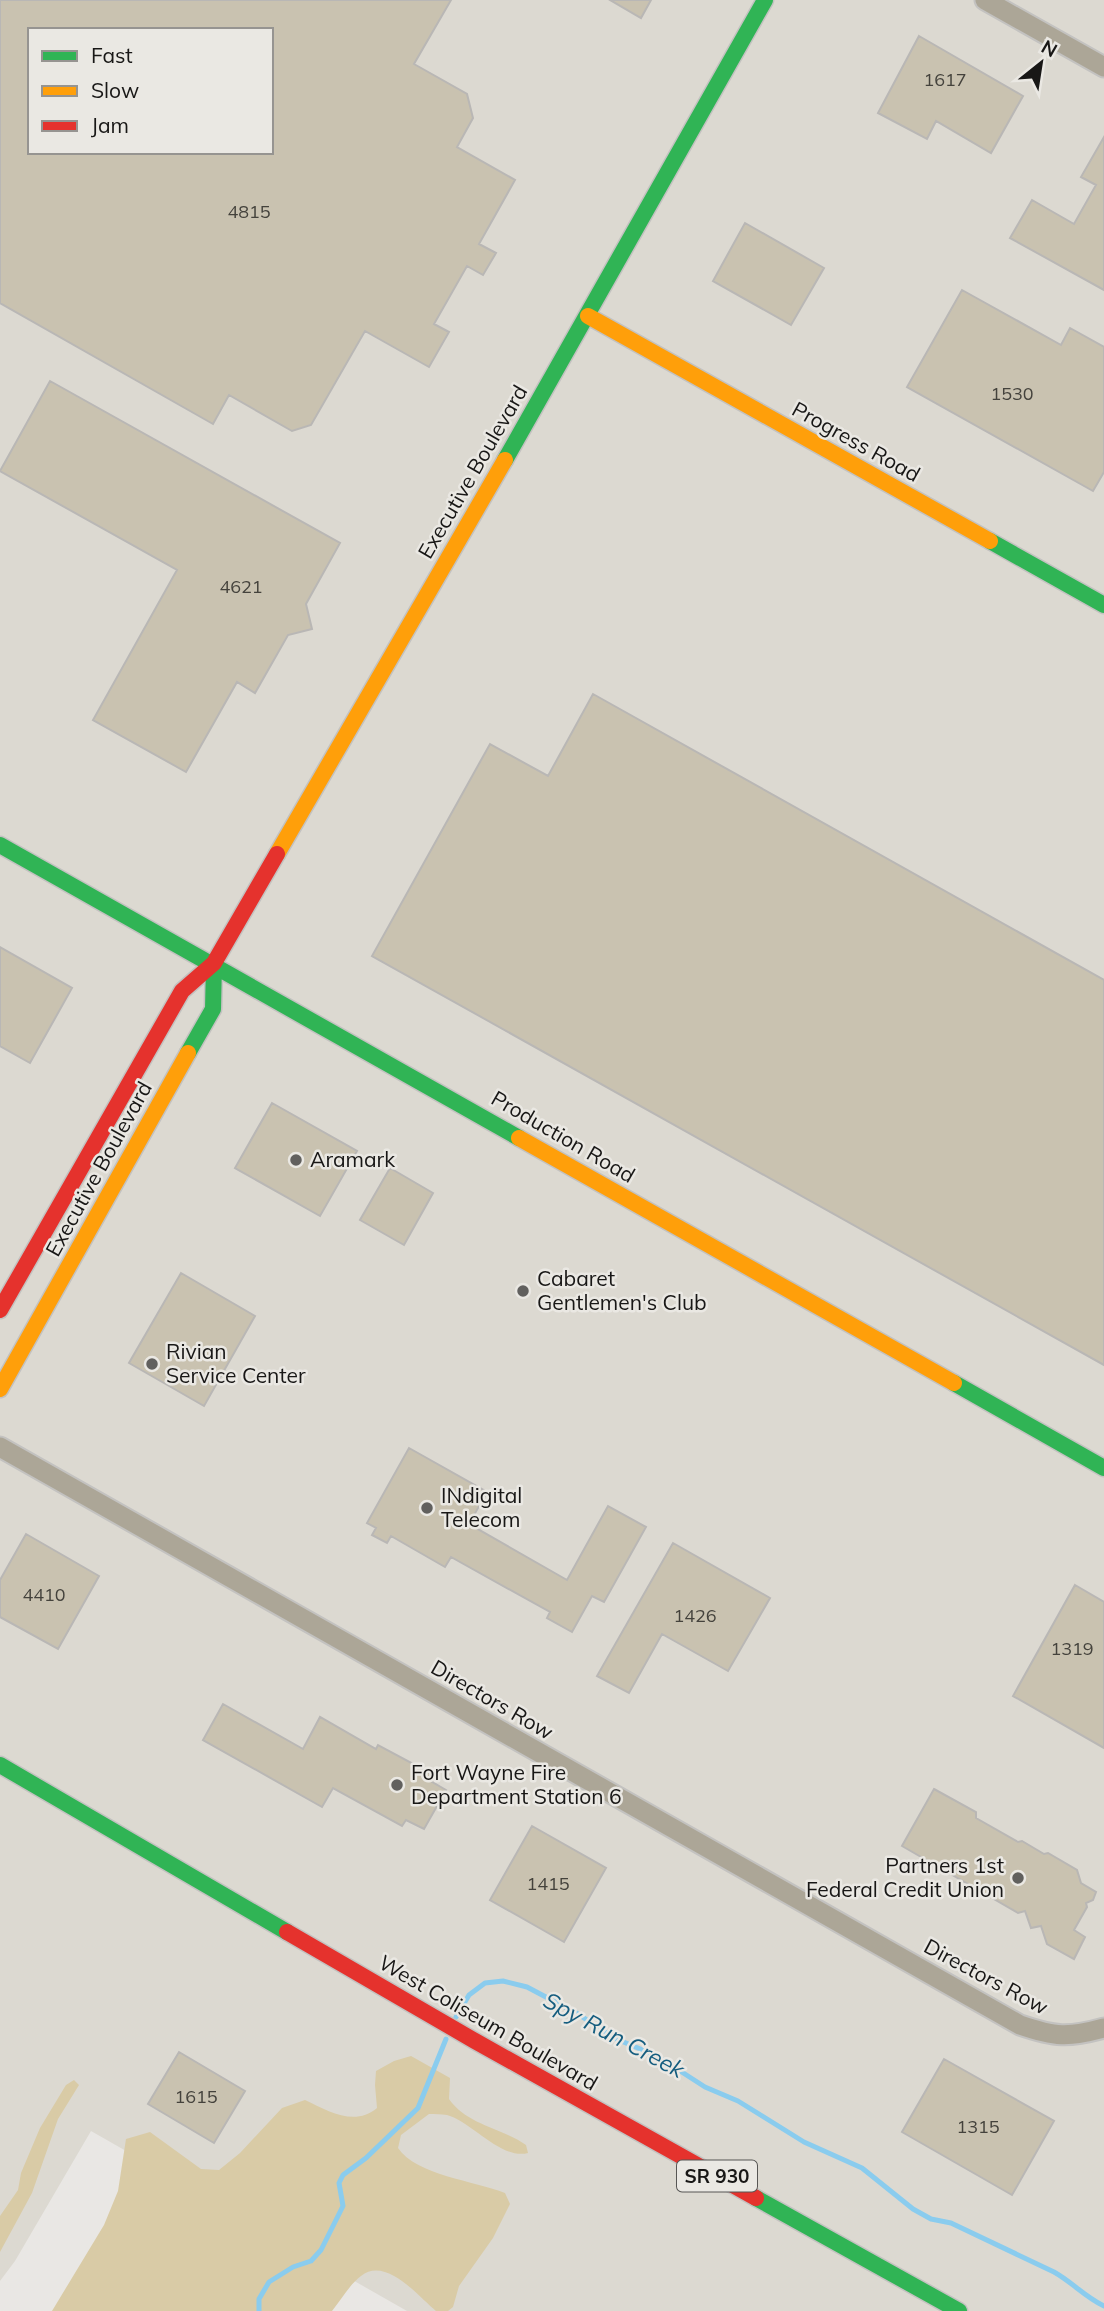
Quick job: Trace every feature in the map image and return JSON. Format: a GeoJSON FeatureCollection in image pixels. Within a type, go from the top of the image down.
{"type":"FeatureCollection","features":[{"type":"Feature","properties":{"kind":"main road","name":"Executive Boulevard"},"geometry":{"type":"LineString","coordinates":[[0,1310],[182,991],[214,964],[587,316],[765,0]]}},
{"type":"Feature","properties":{"kind":"main road","name":"Progress Road"},"geometry":{"type":"LineString","coordinates":[[587,316],[1104,605]]}},
{"type":"Feature","properties":{"kind":"main road","name":"Production Road"},"geometry":{"type":"LineString","coordinates":[[0,845],[1104,1468]]}},
{"type":"Feature","properties":{"kind":"main road","name":"Executive Boulevard"},"geometry":{"type":"LineString","coordinates":[[0,1389],[213,1009],[214,964]]}},
{"type":"Feature","properties":{"kind":"main road","name":"West Coliseum Boulevard"},"geometry":{"type":"LineString","coordinates":[[0,1765],[475,2041],[959,2311]]}},
{"type":"Feature","properties":{"kind":"street"},"geometry":{"type":"LineString","coordinates":[[985,0],[1104,67]]}},
{"type":"Feature","properties":{"kind":"street","name":"Directors Row"},"geometry":{"type":"LineString","coordinates":[[0,1447],[997,2013],[1047,2035],[1078,2035],[1104,2028]]}},
{"type":"Feature","properties":{"kind":"shaded area"},"geometry":{"type":"Polygon","coordinates":[[[0,0],[1104,0],[1104,2311],[407,2311],[91,2131],[15,2261],[0,2281],[0,0]]]}},
{"type":"Feature","properties":{"kind":"shaded area"},"geometry":{"type":"Polygon","coordinates":[[[411,2056],[450,2078],[449,2099],[456,2108],[465,2115],[517,2139],[526,2145],[528,2153],[507,2151],[457,2119],[445,2115],[429,2114],[401,2135],[398,2148],[418,2165],[505,2193],[510,2204],[493,2238],[459,2286],[453,2307],[448,2311],[436,2311],[411,2288],[391,2275],[371,2271],[361,2276],[349,2288],[332,2311],[52,2311],[104,2225],[118,2191],[126,2139],[150,2132],[201,2169],[219,2170],[240,2153],[282,2108],[305,2100],[341,2115],[351,2117],[369,2114],[377,2108],[376,2071],[394,2061],[411,2056]]]}},
{"type":"Feature","properties":{"kind":"shaded area"},"geometry":{"type":"Polygon","coordinates":[[[74,2080],[79,2085],[58,2119],[32,2193],[0,2252],[0,2216],[18,2190],[21,2173],[40,2128],[66,2085],[74,2080]]]}},
{"type":"Feature","properties":{"kind":"building"},"geometry":{"type":"Polygon","coordinates":[[[0,0],[451,0],[414,64],[467,94],[473,118],[457,147],[515,180],[479,244],[496,253],[483,275],[467,266],[434,324],[449,332],[429,367],[365,331],[311,425],[292,431],[229,395],[213,424],[0,303],[0,0]]]}},
{"type":"Feature","properties":{"kind":"building"},"geometry":{"type":"Polygon","coordinates":[[[610,0],[651,0],[641,18],[610,0]]]}},
{"type":"Feature","properties":{"kind":"building"},"geometry":{"type":"Polygon","coordinates":[[[919,36],[1023,96],[991,153],[936,121],[927,139],[878,113],[919,36]]]}},
{"type":"Feature","properties":{"kind":"building"},"geometry":{"type":"Polygon","coordinates":[[[1104,137],[1104,290],[1010,238],[1032,200],[1074,224],[1096,185],[1081,177],[1104,137]]]}},
{"type":"Feature","properties":{"kind":"building"},"geometry":{"type":"Polygon","coordinates":[[[745,223],[824,268],[791,325],[713,281],[745,223]]]}},
{"type":"Feature","properties":{"kind":"building"},"geometry":{"type":"Polygon","coordinates":[[[962,290],[1061,345],[1070,328],[1104,347],[1104,472],[1093,491],[907,387],[962,290]]]}},
{"type":"Feature","properties":{"kind":"building"},"geometry":{"type":"Polygon","coordinates":[[[50,381],[340,543],[306,604],[312,629],[288,635],[255,693],[237,682],[186,772],[93,720],[177,570],[0,471],[50,381]]]}},
{"type":"Feature","properties":{"kind":"building"},"geometry":{"type":"Polygon","coordinates":[[[593,694],[1104,980],[1104,1365],[372,956],[490,744],[548,776],[593,694]]]}},
{"type":"Feature","properties":{"kind":"building"},"geometry":{"type":"Polygon","coordinates":[[[0,947],[72,988],[30,1063],[0,1046],[0,947]]]}},
{"type":"Feature","properties":{"kind":"building","name":"Aramark"},"geometry":{"type":"Polygon","coordinates":[[[272,1103],[357,1151],[320,1216],[235,1168],[272,1103]]]}},
{"type":"Feature","properties":{"kind":"building"},"geometry":{"type":"Polygon","coordinates":[[[390,1168],[433,1193],[404,1245],[360,1220],[390,1168]]]}},
{"type":"Feature","properties":{"kind":"building"},"geometry":{"type":"Polygon","coordinates":[[[181,1273],[255,1316],[204,1406],[129,1363],[181,1273]]]}},
{"type":"Feature","properties":{"kind":"building"},"geometry":{"type":"Polygon","coordinates":[[[409,1448],[487,1492],[469,1524],[567,1580],[608,1506],[646,1527],[604,1602],[592,1596],[572,1632],[547,1618],[550,1612],[451,1557],[445,1567],[391,1536],[387,1543],[372,1535],[376,1528],[367,1523],[409,1448]]]}},
{"type":"Feature","properties":{"kind":"building"},"geometry":{"type":"Polygon","coordinates":[[[26,1534],[99,1576],[58,1649],[0,1617],[0,1580],[26,1534]]]}},
{"type":"Feature","properties":{"kind":"building"},"geometry":{"type":"Polygon","coordinates":[[[673,1543],[770,1598],[728,1671],[662,1634],[629,1693],[597,1676],[673,1543]]]}},
{"type":"Feature","properties":{"kind":"building"},"geometry":{"type":"Polygon","coordinates":[[[1075,1585],[1104,1602],[1104,1748],[1013,1696],[1075,1585]]]}},
{"type":"Feature","properties":{"kind":"building"},"geometry":{"type":"Polygon","coordinates":[[[223,1704],[303,1749],[320,1717],[376,1749],[378,1745],[432,1774],[429,1780],[446,1790],[424,1829],[406,1820],[402,1826],[333,1788],[322,1807],[203,1740],[223,1704]]]}},
{"type":"Feature","properties":{"kind":"building","name":"Partners 1st Federal Credit Union"},"geometry":{"type":"Polygon","coordinates":[[[934,1789],[976,1812],[976,1818],[1018,1842],[1022,1841],[1044,1854],[1048,1853],[1077,1870],[1081,1883],[1096,1892],[1093,1900],[1086,1903],[1087,1907],[1074,1930],[1085,1937],[1074,1959],[1047,1944],[1041,1926],[1031,1928],[1025,1911],[1018,1913],[902,1846],[934,1789]]]}},
{"type":"Feature","properties":{"kind":"building"},"geometry":{"type":"Polygon","coordinates":[[[532,1826],[606,1868],[564,1942],[490,1900],[532,1826]]]}},
{"type":"Feature","properties":{"kind":"building"},"geometry":{"type":"Polygon","coordinates":[[[179,2052],[245,2091],[214,2143],[148,2104],[179,2052]]]}},
{"type":"Feature","properties":{"kind":"building"},"geometry":{"type":"Polygon","coordinates":[[[944,2059],[1054,2121],[1012,2195],[902,2132],[944,2059]]]}},
{"type":"Feature","properties":{"kind":"waterway","name":"Spy Run Creek"},"geometry":{"type":"LineString","coordinates":[[456,2017],[469,1995],[485,1983],[503,1981],[527,1987],[578,2014],[614,2038],[657,2056],[705,2087],[738,2101],[804,2142],[862,2168],[913,2209],[931,2219],[951,2223],[1054,2272],[1104,2306]]}},
{"type":"Feature","properties":{"kind":"waterway","name":"Spy Run Creek"},"geometry":{"type":"LineString","coordinates":[[259,2311],[259,2299],[269,2282],[293,2267],[311,2261],[321,2250],[343,2206],[339,2183],[343,2175],[366,2158],[418,2108],[446,2039]]}},
{"type":"Feature","properties":{"kind":"traffic: fast"},"geometry":{"type":"LineString","coordinates":[[505,460],[765,0]]}},
{"type":"Feature","properties":{"kind":"traffic: fast"},"geometry":{"type":"LineString","coordinates":[[990,541],[1104,605]]}},
{"type":"Feature","properties":{"kind":"traffic: fast"},"geometry":{"type":"LineString","coordinates":[[0,845],[519,1138]]}},
{"type":"Feature","properties":{"kind":"traffic: fast"},"geometry":{"type":"LineString","coordinates":[[188,1053],[213,1009],[214,963]]}},
{"type":"Feature","properties":{"kind":"traffic: fast"},"geometry":{"type":"LineString","coordinates":[[954,1383],[1104,1468]]}},
{"type":"Feature","properties":{"kind":"traffic: fast"},"geometry":{"type":"LineString","coordinates":[[0,1765],[287,1932]]}},
{"type":"Feature","properties":{"kind":"traffic: fast"},"geometry":{"type":"LineString","coordinates":[[756,2198],[959,2311]]}},
{"type":"Feature","properties":{"kind":"traffic: slow"},"geometry":{"type":"LineString","coordinates":[[588,316],[990,541]]}},
{"type":"Feature","properties":{"kind":"traffic: slow"},"geometry":{"type":"LineString","coordinates":[[277,854],[505,460]]}},
{"type":"Feature","properties":{"kind":"traffic: slow"},"geometry":{"type":"LineString","coordinates":[[0,1389],[188,1053]]}},
{"type":"Feature","properties":{"kind":"traffic: slow"},"geometry":{"type":"LineString","coordinates":[[519,1138],[954,1383]]}},
{"type":"Feature","properties":{"kind":"traffic: jam"},"geometry":{"type":"LineString","coordinates":[[0,1310],[182,991],[214,963],[277,854]]}},
{"type":"Feature","properties":{"kind":"traffic: jam"},"geometry":{"type":"LineString","coordinates":[[287,1932],[756,2198]]}},
{"type":"Feature","properties":{"kind":"place","name":"Aramark"},"geometry":{"type":"Point","coordinates":[296,1160]}},
{"type":"Feature","properties":{"kind":"place","name":"Cabaret Gentlemen's Club"},"geometry":{"type":"Point","coordinates":[523,1291]}},
{"type":"Feature","properties":{"kind":"place","name":"Rivian Service Center"},"geometry":{"type":"Point","coordinates":[152,1364]}},
{"type":"Feature","properties":{"kind":"place","name":"INdigital Telecom"},"geometry":{"type":"Point","coordinates":[427,1508]}},
{"type":"Feature","properties":{"kind":"place","name":"Fort Wayne Fire Department Station 6"},"geometry":{"type":"Point","coordinates":[397,1785]}},
{"type":"Feature","properties":{"kind":"place","name":"Partners 1st Federal Credit Union"},"geometry":{"type":"Point","coordinates":[1018,1878]}}]}
